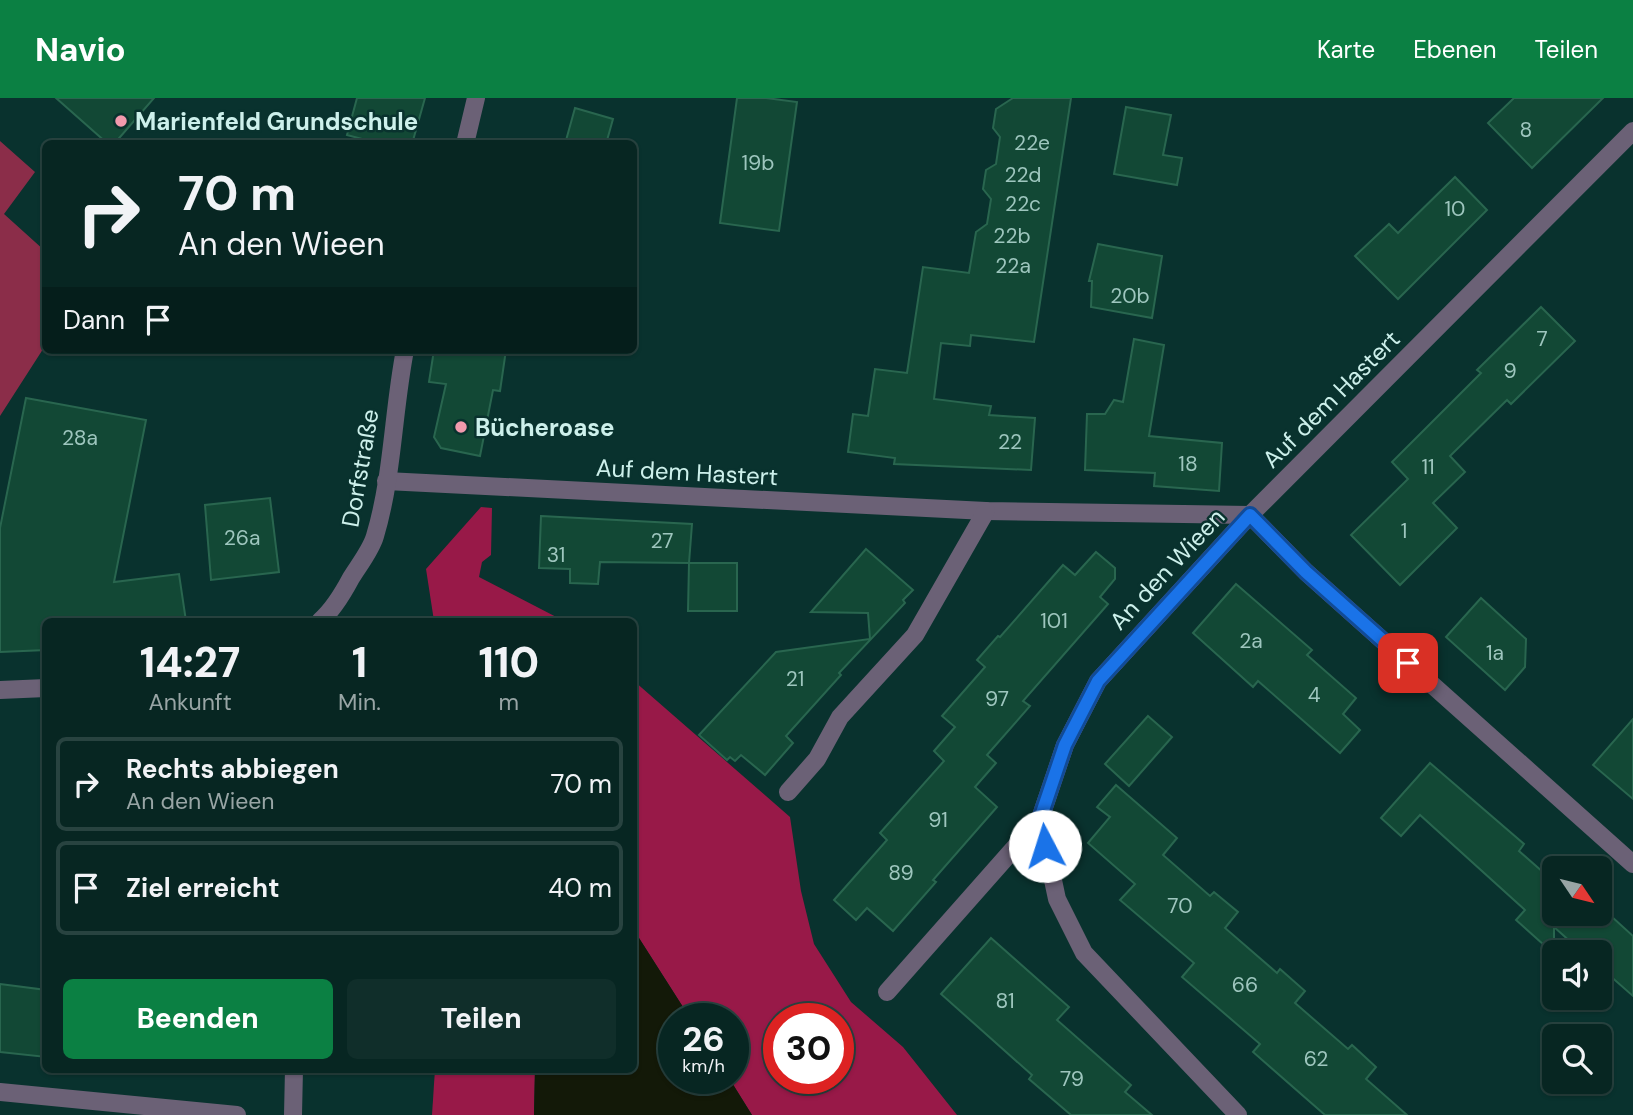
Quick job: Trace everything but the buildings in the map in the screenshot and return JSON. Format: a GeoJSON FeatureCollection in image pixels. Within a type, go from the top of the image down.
{"type":"FeatureCollection","features":[{"type":"Feature","properties":{"kind":"street"},"geometry":{"type":"LineString","coordinates":[[466,140],[477,98]]}},
{"type":"Feature","properties":{"kind":"street","name":"Auf dem Hastert"},"geometry":{"type":"LineString","coordinates":[[386,481],[986,511],[1250,515],[1633,131]]}},
{"type":"Feature","properties":{"kind":"street","name":"Dorfstraße"},"geometry":{"type":"LineString","coordinates":[[324,618],[347,586],[374,538],[386,481],[404,354]]}},
{"type":"Feature","properties":{"kind":"street"},"geometry":{"type":"LineString","coordinates":[[788,792],[817,759],[840,717],[915,635],[986,511]]}},
{"type":"Feature","properties":{"kind":"street","name":"An den Wieen"},"geometry":{"type":"LineString","coordinates":[[887,992],[1040,819],[1065,745],[1098,681],[1250,515],[1306,572],[1632,861]]}},
{"type":"Feature","properties":{"kind":"street"},"geometry":{"type":"LineString","coordinates":[[0,690],[42,688]]}},
{"type":"Feature","properties":{"kind":"street","name":"An den Wieen"},"geometry":{"type":"LineString","coordinates":[[1040,819],[1056,900],[1084,953],[1238,1115]]}},
{"type":"Feature","properties":{"kind":"street"},"geometry":{"type":"LineString","coordinates":[[293,1115],[294,1073]]}},
{"type":"Feature","properties":{"kind":"street"},"geometry":{"type":"LineString","coordinates":[[0,1092],[237,1115]]}},
{"type":"Feature","properties":{"kind":"shaded area"},"geometry":{"type":"Polygon","coordinates":[[[0,141],[35,172],[4,214],[42,248],[42,351],[0,416],[0,141]]]}},
{"type":"Feature","properties":{"kind":"shaded area"},"geometry":{"type":"Polygon","coordinates":[[[481,507],[492,508],[491,555],[482,562],[479,577],[558,618],[434,618],[426,569],[481,507]]]}},
{"type":"Feature","properties":{"kind":"shaded area"},"geometry":{"type":"Polygon","coordinates":[[[637,684],[790,817],[801,891],[814,944],[852,1003],[763,1003],[763,1094],[854,1094],[854,1005],[903,1047],[957,1115],[752,1115],[739,1094],[749,1094],[749,1003],[680,1003],[639,938],[637,939],[637,684]]]}},
{"type":"Feature","properties":{"kind":"shaded area"},"geometry":{"type":"Polygon","coordinates":[[[639,938],[680,1003],[658,1003],[658,1094],[739,1094],[752,1115],[534,1115],[535,1073],[637,1073],[639,938]]]}},
{"type":"Feature","properties":{"kind":"shaded area"},"geometry":{"type":"Polygon","coordinates":[[[435,1073],[535,1073],[534,1115],[432,1115],[435,1073]]]}},
{"type":"Feature","properties":{"kind":"place","name":"Marienfeld Grundschule"},"geometry":{"type":"Point","coordinates":[121,121]}},
{"type":"Feature","properties":{"kind":"place","name":"Bücheroase"},"geometry":{"type":"Point","coordinates":[461,427]}},
{"type":"Feature","properties":{"kind":"route"},"geometry":{"type":"LineString","coordinates":[[1045,846],[1040,819],[1065,745],[1098,681],[1250,515],[1306,572],[1408,663]]}}]}
